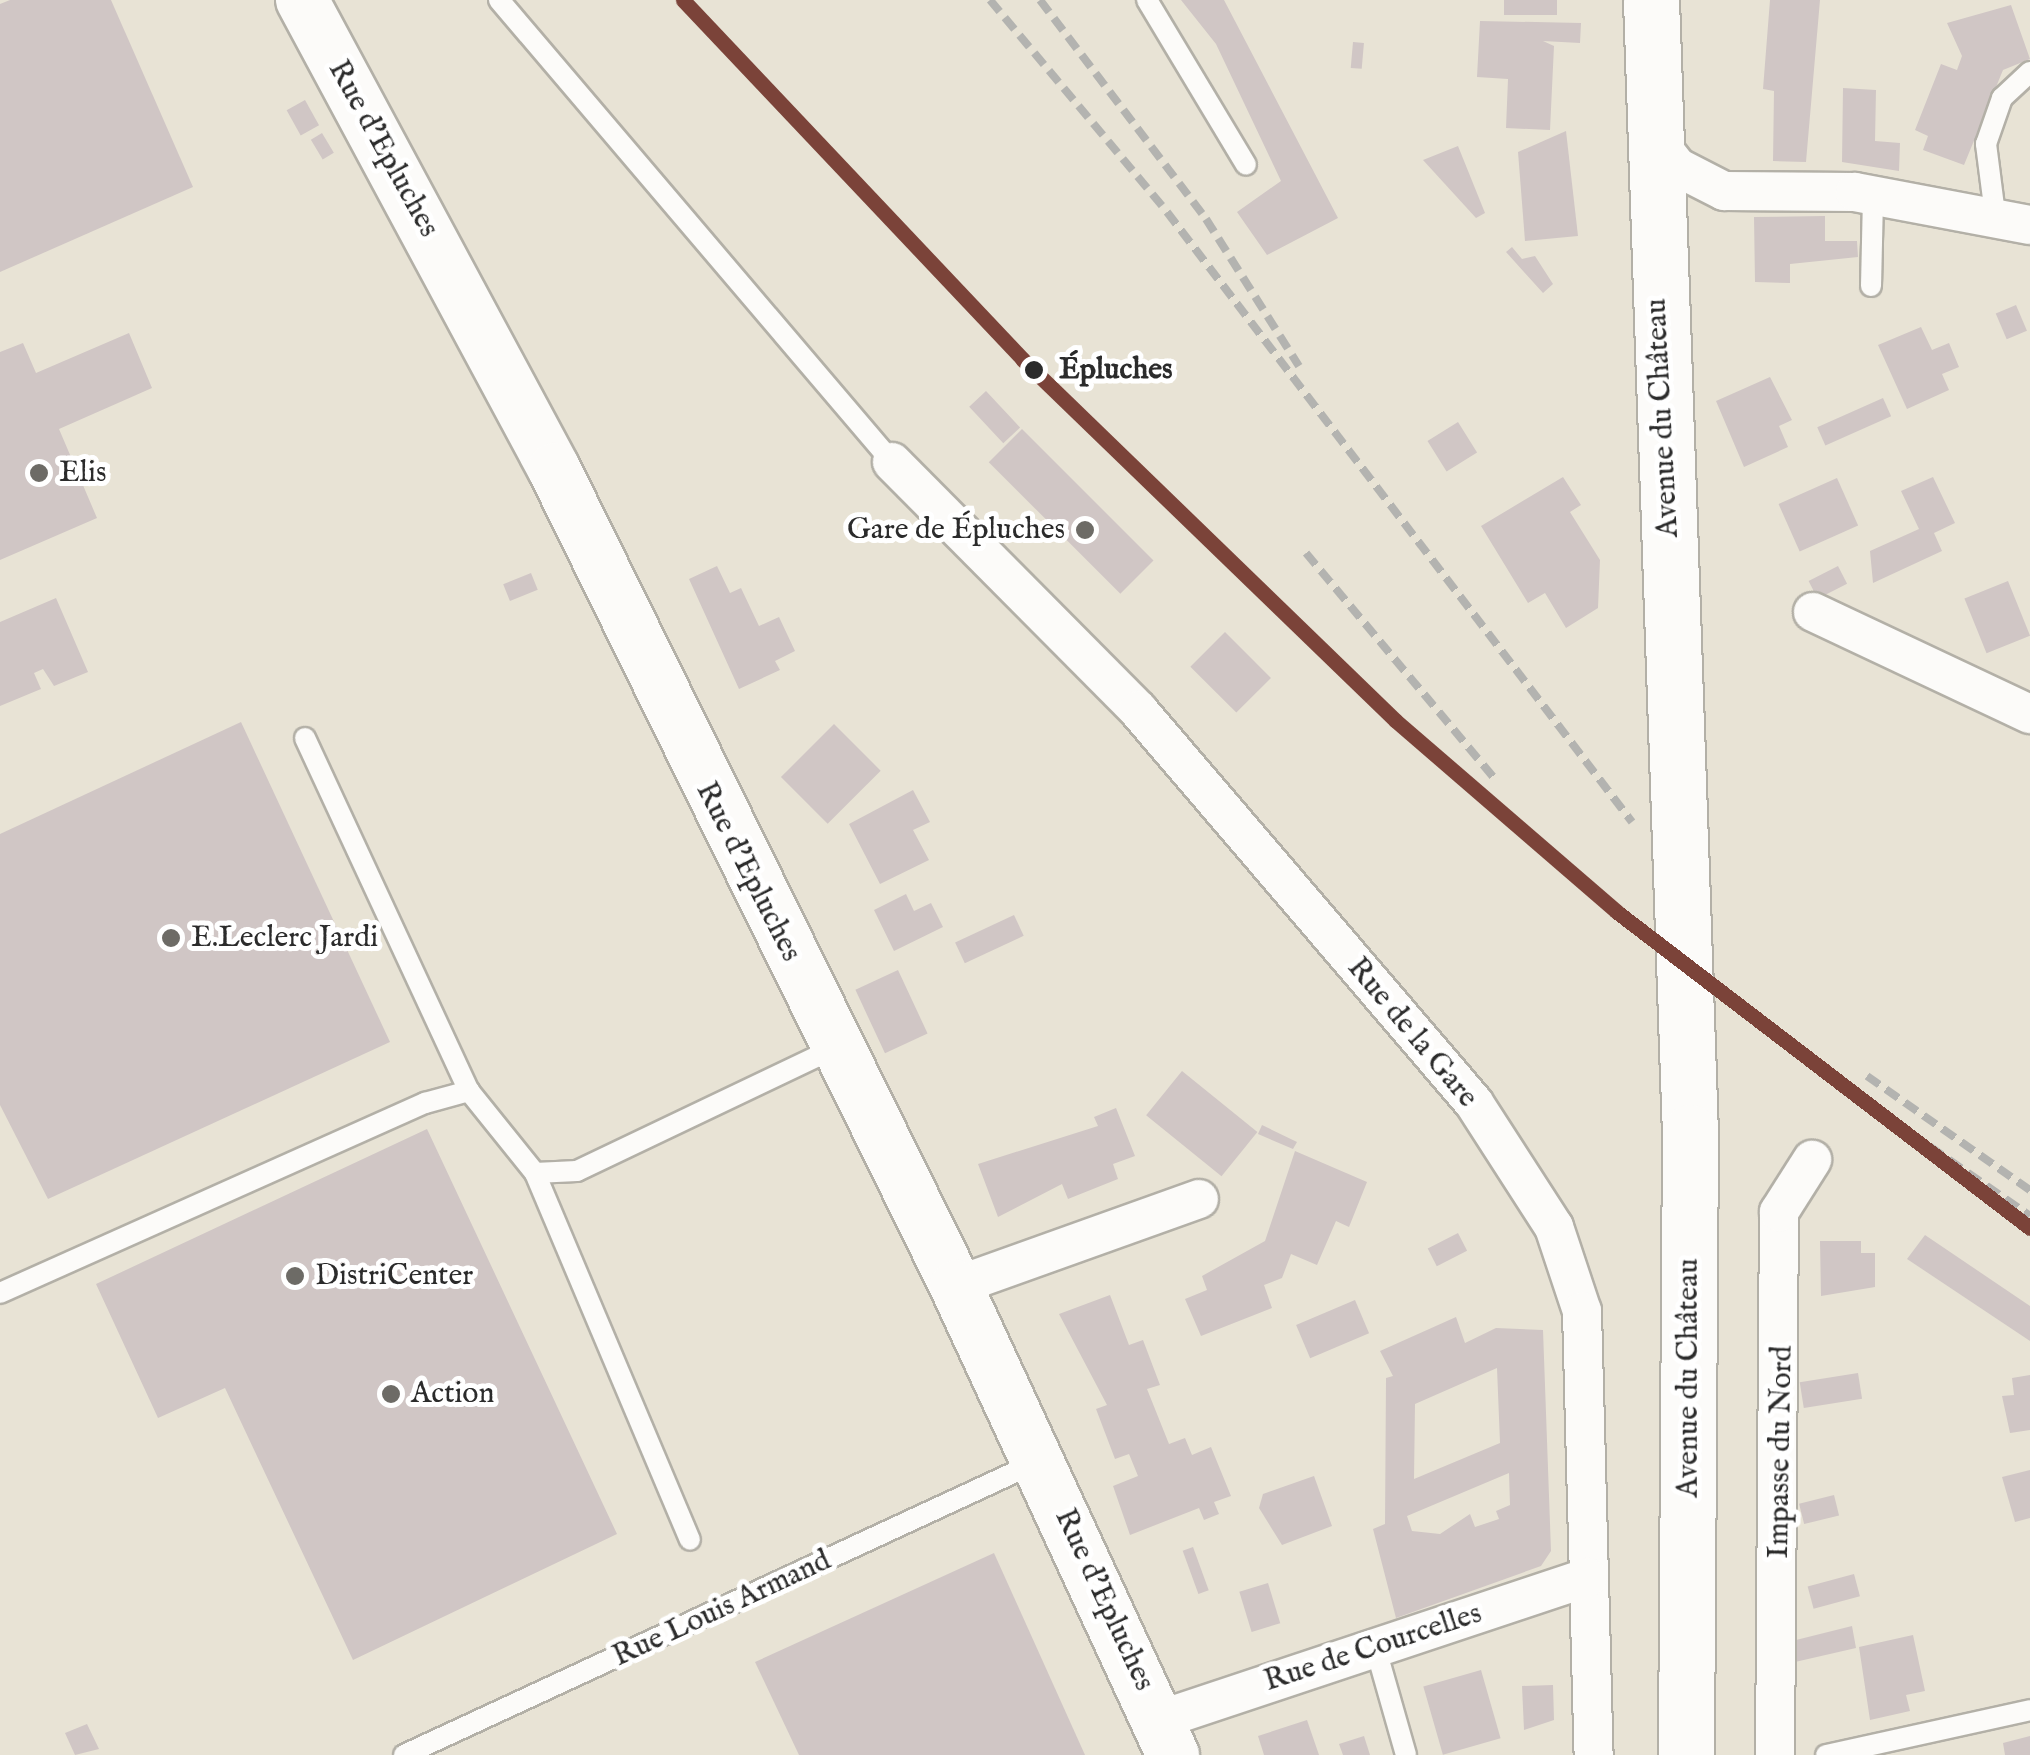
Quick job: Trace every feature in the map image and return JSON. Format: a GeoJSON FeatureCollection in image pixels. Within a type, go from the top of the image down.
{"type":"FeatureCollection","features":[{"type":"Feature","properties":{"kind":"main road","name":"Avenue du Château"},"geometry":{"type":"LineString","coordinates":[[1652,0],[1654,245],[1683,835],[1686,1755]]}},
{"type":"Feature","properties":{"kind":"street","name":"Rue d'Epluches"},"geometry":{"type":"LineString","coordinates":[[302,0],[554,469],[956,1286],[1166,1737]]}},
{"type":"Feature","properties":{"kind":"street"},"geometry":{"type":"LineString","coordinates":[[1652,134],[1677,168],[1724,190],[1874,196],[2013,224]]}},
{"type":"Feature","properties":{"kind":"street"},"geometry":{"type":"LineString","coordinates":[[1654,245],[1677,217],[1724,190]]}},
{"type":"Feature","properties":{"kind":"street","name":"Rue de la Gare"},"geometry":{"type":"LineString","coordinates":[[892,462],[1138,710],[1474,1103],[1554,1227],[1582,1311],[1594,1755]]}},
{"type":"Feature","properties":{"kind":"street"},"geometry":{"type":"LineString","coordinates":[[1813,612],[2030,714]]}},
{"type":"Feature","properties":{"kind":"street","name":"Impasse du Nord"},"geometry":{"type":"LineString","coordinates":[[1775,1755],[1779,1212],[1812,1160]]}},
{"type":"Feature","properties":{"kind":"street"},"geometry":{"type":"LineString","coordinates":[[956,1286],[1199,1199]]}},
{"type":"Feature","properties":{"kind":"street","name":"Rue de Courcelles"},"geometry":{"type":"LineString","coordinates":[[1166,1737],[1375,1646],[1588,1577]]}},
{"type":"Feature","properties":{"kind":"lane"},"geometry":{"type":"LineString","coordinates":[[499,0],[892,462]]}},
{"type":"Feature","properties":{"kind":"lane"},"geometry":{"type":"LineString","coordinates":[[1147,0],[1246,165]]}},
{"type":"Feature","properties":{"kind":"lane"},"geometry":{"type":"LineString","coordinates":[[2013,224],[1986,144],[2002,98],[2030,72]]}},
{"type":"Feature","properties":{"kind":"lane"},"geometry":{"type":"LineString","coordinates":[[1871,286],[1874,196]]}},
{"type":"Feature","properties":{"kind":"lane"},"geometry":{"type":"LineString","coordinates":[[305,738],[469,1091],[536,1174],[690,1540]]}},
{"type":"Feature","properties":{"kind":"lane"},"geometry":{"type":"LineString","coordinates":[[536,1174],[577,1171],[838,1046]]}},
{"type":"Feature","properties":{"kind":"lane"},"geometry":{"type":"LineString","coordinates":[[0,1293],[469,1091]]}},
{"type":"Feature","properties":{"kind":"lane","name":"Rue Louis Armand"},"geometry":{"type":"LineString","coordinates":[[404,1755],[1039,1461]]}},
{"type":"Feature","properties":{"kind":"lane"},"geometry":{"type":"LineString","coordinates":[[1375,1646],[1406,1755]]}},
{"type":"Feature","properties":{"kind":"lane"},"geometry":{"type":"LineString","coordinates":[[1826,1755],[2030,1710]]}},
{"type":"Feature","properties":{"kind":"building"},"geometry":{"type":"Polygon","coordinates":[[[10,0],[111,0],[193,187],[0,272],[0,4],[10,0]]]}},
{"type":"Feature","properties":{"kind":"building"},"geometry":{"type":"Polygon","coordinates":[[[1181,0],[1224,0],[1338,218],[1267,255],[1237,212],[1281,181],[1216,44],[1181,0]]]}},
{"type":"Feature","properties":{"kind":"building"},"geometry":{"type":"Polygon","coordinates":[[[1504,0],[1557,0],[1557,15],[1504,15],[1504,0]]]}},
{"type":"Feature","properties":{"kind":"building"},"geometry":{"type":"Polygon","coordinates":[[[1770,0],[1820,0],[1806,162],[1773,161],[1774,91],[1763,89],[1770,0]]]}},
{"type":"Feature","properties":{"kind":"building"},"geometry":{"type":"Polygon","coordinates":[[[2011,5],[2030,59],[2003,70],[1964,165],[1923,150],[1928,136],[1915,130],[1941,64],[1957,70],[1962,56],[1947,23],[2011,5]]]}},
{"type":"Feature","properties":{"kind":"building"},"geometry":{"type":"Polygon","coordinates":[[[1480,21],[1581,23],[1580,43],[1543,41],[1554,46],[1550,130],[1506,128],[1508,79],[1477,77],[1480,21]]]}},
{"type":"Feature","properties":{"kind":"building"},"geometry":{"type":"Polygon","coordinates":[[[1353,42],[1364,43],[1362,69],[1351,68],[1353,42]]]}},
{"type":"Feature","properties":{"kind":"building"},"geometry":{"type":"Polygon","coordinates":[[[1843,88],[1876,90],[1875,141],[1900,143],[1899,171],[1842,162],[1843,88]]]}},
{"type":"Feature","properties":{"kind":"building"},"geometry":{"type":"Polygon","coordinates":[[[305,100],[319,125],[301,136],[287,110],[305,100]]]}},
{"type":"Feature","properties":{"kind":"building"},"geometry":{"type":"Polygon","coordinates":[[[1566,131],[1578,236],[1525,241],[1518,152],[1566,131]]]}},
{"type":"Feature","properties":{"kind":"building"},"geometry":{"type":"Polygon","coordinates":[[[322,133],[334,153],[323,159],[311,140],[322,133]]]}},
{"type":"Feature","properties":{"kind":"building"},"geometry":{"type":"Polygon","coordinates":[[[1458,146],[1485,213],[1476,218],[1423,160],[1458,146]]]}},
{"type":"Feature","properties":{"kind":"building"},"geometry":{"type":"Polygon","coordinates":[[[1825,216],[1825,241],[1857,241],[1858,257],[1790,264],[1790,283],[1755,282],[1754,217],[1825,216]]]}},
{"type":"Feature","properties":{"kind":"building"},"geometry":{"type":"Polygon","coordinates":[[[1512,247],[1522,259],[1535,256],[1553,284],[1543,293],[1506,252],[1512,247]]]}},
{"type":"Feature","properties":{"kind":"building"},"geometry":{"type":"Polygon","coordinates":[[[2016,305],[2027,331],[2007,339],[1996,314],[2016,305]]]}},
{"type":"Feature","properties":{"kind":"building"},"geometry":{"type":"Polygon","coordinates":[[[1921,327],[1932,350],[1949,343],[1959,367],[1942,374],[1949,390],[1907,409],[1878,345],[1921,327]]]}},
{"type":"Feature","properties":{"kind":"building","name":"Elis"},"geometry":{"type":"Polygon","coordinates":[[[129,333],[152,388],[59,429],[97,518],[0,560],[0,352],[23,343],[36,373],[129,333]]]}},
{"type":"Feature","properties":{"kind":"building"},"geometry":{"type":"Polygon","coordinates":[[[1770,377],[1792,420],[1779,426],[1788,447],[1744,467],[1716,401],[1770,377]]]}},
{"type":"Feature","properties":{"kind":"building"},"geometry":{"type":"Polygon","coordinates":[[[986,391],[1020,428],[1003,443],[969,407],[986,391]]]}},
{"type":"Feature","properties":{"kind":"building"},"geometry":{"type":"Polygon","coordinates":[[[1883,398],[1891,416],[1825,446],[1817,427],[1883,398]]]}},
{"type":"Feature","properties":{"kind":"building"},"geometry":{"type":"Polygon","coordinates":[[[1458,422],[1477,453],[1447,472],[1427,441],[1458,422]]]}},
{"type":"Feature","properties":{"kind":"building","name":"Gare de Épluches"},"geometry":{"type":"Polygon","coordinates":[[[1022,429],[1154,561],[1120,594],[989,462],[1022,429]]]}},
{"type":"Feature","properties":{"kind":"building"},"geometry":{"type":"Polygon","coordinates":[[[1563,477],[1581,505],[1570,512],[1600,560],[1598,608],[1566,628],[1545,593],[1528,603],[1481,526],[1563,477]]]}},
{"type":"Feature","properties":{"kind":"building"},"geometry":{"type":"Polygon","coordinates":[[[1933,477],[1955,523],[1934,533],[1942,551],[1873,583],[1870,551],[1919,529],[1901,491],[1933,477]]]}},
{"type":"Feature","properties":{"kind":"building"},"geometry":{"type":"Polygon","coordinates":[[[1837,478],[1858,526],[1800,552],[1779,504],[1837,478]]]}},
{"type":"Feature","properties":{"kind":"building"},"geometry":{"type":"Polygon","coordinates":[[[717,566],[730,593],[741,588],[759,626],[779,617],[795,651],[775,661],[780,670],[739,689],[689,579],[717,566]]]}},
{"type":"Feature","properties":{"kind":"building"},"geometry":{"type":"Polygon","coordinates":[[[1838,566],[1847,584],[1818,599],[1809,581],[1838,566]]]}},
{"type":"Feature","properties":{"kind":"building"},"geometry":{"type":"Polygon","coordinates":[[[531,573],[538,590],[510,601],[503,584],[531,573]]]}},
{"type":"Feature","properties":{"kind":"building"},"geometry":{"type":"Polygon","coordinates":[[[2008,581],[2030,636],[1987,653],[1964,599],[2008,581]]]}},
{"type":"Feature","properties":{"kind":"building"},"geometry":{"type":"Polygon","coordinates":[[[56,598],[88,672],[54,686],[43,669],[34,673],[41,689],[0,706],[0,622],[56,598]]]}},
{"type":"Feature","properties":{"kind":"building"},"geometry":{"type":"Polygon","coordinates":[[[1225,632],[1271,678],[1236,713],[1190,667],[1225,632]]]}},
{"type":"Feature","properties":{"kind":"building","name":"E.Leclerc Jardi"},"geometry":{"type":"Polygon","coordinates":[[[241,722],[390,1042],[48,1199],[0,1105],[0,834],[241,722]]]}},
{"type":"Feature","properties":{"kind":"building"},"geometry":{"type":"Polygon","coordinates":[[[834,724],[881,771],[828,824],[781,777],[834,724]]]}},
{"type":"Feature","properties":{"kind":"building"},"geometry":{"type":"Polygon","coordinates":[[[913,790],[930,822],[913,830],[929,860],[880,884],[849,824],[913,790]]]}},
{"type":"Feature","properties":{"kind":"building"},"geometry":{"type":"Polygon","coordinates":[[[906,894],[914,911],[931,903],[943,927],[894,951],[874,910],[906,894]]]}},
{"type":"Feature","properties":{"kind":"building"},"geometry":{"type":"Polygon","coordinates":[[[1014,915],[1024,936],[965,963],[955,942],[1014,915]]]}},
{"type":"Feature","properties":{"kind":"building"},"geometry":{"type":"Polygon","coordinates":[[[898,970],[928,1033],[885,1053],[855,990],[898,970]]]}},
{"type":"Feature","properties":{"kind":"building"},"geometry":{"type":"Polygon","coordinates":[[[1182,1071],[1257,1132],[1222,1176],[1146,1115],[1182,1071]]]}},
{"type":"Feature","properties":{"kind":"building"},"geometry":{"type":"Polygon","coordinates":[[[1116,1108],[1135,1156],[1113,1164],[1118,1179],[1068,1199],[1062,1184],[998,1217],[978,1164],[1098,1126],[1094,1117],[1116,1108]]]}},
{"type":"Feature","properties":{"kind":"building"},"geometry":{"type":"Polygon","coordinates":[[[1262,1125],[1297,1142],[1293,1149],[1258,1134],[1262,1125]]]}},
{"type":"Feature","properties":{"kind":"building"},"geometry":{"type":"Polygon","coordinates":[[[427,1129],[617,1534],[353,1660],[225,1388],[158,1418],[96,1284],[427,1129]]]}},
{"type":"Feature","properties":{"kind":"building"},"geometry":{"type":"Polygon","coordinates":[[[1295,1151],[1367,1182],[1349,1227],[1336,1221],[1317,1265],[1291,1254],[1282,1278],[1264,1285],[1272,1308],[1201,1336],[1185,1299],[1207,1290],[1202,1276],[1265,1241],[1295,1151]]]}},
{"type":"Feature","properties":{"kind":"building"},"geometry":{"type":"Polygon","coordinates":[[[1458,1233],[1467,1251],[1437,1266],[1428,1248],[1458,1233]]]}},
{"type":"Feature","properties":{"kind":"building"},"geometry":{"type":"Polygon","coordinates":[[[1925,1235],[2030,1306],[2030,1341],[1907,1259],[1925,1235]]]}},
{"type":"Feature","properties":{"kind":"building"},"geometry":{"type":"Polygon","coordinates":[[[1820,1241],[1861,1241],[1861,1253],[1875,1253],[1875,1287],[1821,1296],[1820,1241]]]}},
{"type":"Feature","properties":{"kind":"building"},"geometry":{"type":"Polygon","coordinates":[[[1110,1295],[1129,1345],[1143,1340],[1160,1385],[1147,1389],[1169,1444],[1185,1438],[1192,1455],[1211,1447],[1231,1496],[1214,1502],[1219,1514],[1204,1520],[1199,1508],[1130,1535],[1113,1486],[1138,1476],[1129,1454],[1115,1459],[1096,1409],[1107,1405],[1059,1314],[1110,1295]]]}},
{"type":"Feature","properties":{"kind":"building"},"geometry":{"type":"Polygon","coordinates":[[[1355,1300],[1369,1333],[1310,1358],[1296,1325],[1355,1300]]]}},
{"type":"Feature","properties":{"kind":"building"},"geometry":{"type":"Polygon","coordinates":[[[1456,1317],[1465,1343],[1496,1328],[1543,1330],[1551,1551],[1541,1566],[1396,1618],[1373,1529],[1385,1524],[1386,1378],[1393,1376],[1380,1351],[1456,1317]],[[1497,1368],[1415,1404],[1414,1479],[1500,1443],[1497,1368]],[[1509,1473],[1407,1516],[1412,1531],[1440,1534],[1470,1514],[1475,1527],[1499,1519],[1496,1511],[1510,1505],[1509,1473]]]}},
{"type":"Feature","properties":{"kind":"building"},"geometry":{"type":"Polygon","coordinates":[[[1858,1373],[1862,1399],[1804,1408],[1800,1382],[1858,1373]]]}},
{"type":"Feature","properties":{"kind":"building"},"geometry":{"type":"Polygon","coordinates":[[[2030,1375],[2030,1430],[2010,1433],[2002,1396],[2014,1395],[2012,1378],[2030,1375]]]}},
{"type":"Feature","properties":{"kind":"building"},"geometry":{"type":"Polygon","coordinates":[[[2030,1470],[2030,1518],[2015,1522],[2002,1477],[2030,1470]]]}},
{"type":"Feature","properties":{"kind":"building"},"geometry":{"type":"Polygon","coordinates":[[[1314,1476],[1332,1526],[1282,1545],[1259,1508],[1263,1494],[1314,1476]]]}},
{"type":"Feature","properties":{"kind":"building"},"geometry":{"type":"Polygon","coordinates":[[[1834,1495],[1839,1515],[1804,1524],[1799,1504],[1834,1495]]]}},
{"type":"Feature","properties":{"kind":"building"},"geometry":{"type":"Polygon","coordinates":[[[1193,1547],[1209,1590],[1198,1594],[1183,1551],[1193,1547]]]}},
{"type":"Feature","properties":{"kind":"building"},"geometry":{"type":"Polygon","coordinates":[[[994,1553],[1085,1755],[799,1755],[755,1662],[994,1553]]]}},
{"type":"Feature","properties":{"kind":"building"},"geometry":{"type":"Polygon","coordinates":[[[1854,1574],[1860,1596],[1814,1609],[1808,1586],[1854,1574]]]}},
{"type":"Feature","properties":{"kind":"building"},"geometry":{"type":"Polygon","coordinates":[[[1268,1583],[1280,1623],[1252,1632],[1239,1592],[1268,1583]]]}},
{"type":"Feature","properties":{"kind":"building"},"geometry":{"type":"Polygon","coordinates":[[[1852,1626],[1856,1648],[1795,1662],[1796,1640],[1852,1626]]]}},
{"type":"Feature","properties":{"kind":"building"},"geometry":{"type":"Polygon","coordinates":[[[1913,1635],[1925,1691],[1906,1695],[1910,1711],[1870,1720],[1859,1647],[1913,1635]]]}},
{"type":"Feature","properties":{"kind":"building"},"geometry":{"type":"Polygon","coordinates":[[[1481,1670],[1501,1738],[1443,1755],[1423,1687],[1481,1670]]]}},
{"type":"Feature","properties":{"kind":"building"},"geometry":{"type":"Polygon","coordinates":[[[1553,1685],[1554,1720],[1524,1730],[1522,1686],[1553,1685]]]}},
{"type":"Feature","properties":{"kind":"building"},"geometry":{"type":"Polygon","coordinates":[[[1307,1720],[1319,1755],[1264,1755],[1258,1736],[1307,1720]]]}},
{"type":"Feature","properties":{"kind":"building"},"geometry":{"type":"Polygon","coordinates":[[[87,1724],[99,1749],[75,1755],[65,1733],[87,1724]]]}},
{"type":"Feature","properties":{"kind":"building"},"geometry":{"type":"Polygon","coordinates":[[[1364,1736],[1370,1755],[1343,1755],[1339,1744],[1364,1736]]]}},
{"type":"Feature","properties":{"kind":"building"},"geometry":{"type":"Polygon","coordinates":[[[2030,1736],[2030,1755],[2005,1755],[2003,1743],[2030,1736]]]}},
{"type":"Feature","properties":{"kind":"railway"},"geometry":{"type":"LineString","coordinates":[[990,0],[1167,212],[1632,822]]}},
{"type":"Feature","properties":{"kind":"railway"},"geometry":{"type":"LineString","coordinates":[[1040,0],[1206,219],[1299,366]]}},
{"type":"Feature","properties":{"kind":"railway"},"geometry":{"type":"LineString","coordinates":[[1306,553],[1496,780]]}},
{"type":"Feature","properties":{"kind":"railway"},"geometry":{"type":"LineString","coordinates":[[1867,1076],[2030,1190]]}},
{"type":"Feature","properties":{"kind":"railway"},"geometry":{"type":"LineString","coordinates":[[1854,1094],[2030,1216]]}},
{"type":"Feature","properties":{"kind":"transit line"},"geometry":{"type":"LineString","coordinates":[[683,0],[1022,359],[1396,721],[1617,912],[2030,1228]]}},
{"type":"Feature","properties":{"kind":"place","name":"Épluches"},"geometry":{"type":"Point","coordinates":[1034,370]}},
{"type":"Feature","properties":{"kind":"place","name":"Elis"},"geometry":{"type":"Point","coordinates":[39,473]}},
{"type":"Feature","properties":{"kind":"place","name":"Gare de Épluches"},"geometry":{"type":"Point","coordinates":[1085,530]}},
{"type":"Feature","properties":{"kind":"place","name":"E.Leclerc Jardi"},"geometry":{"type":"Point","coordinates":[171,938]}},
{"type":"Feature","properties":{"kind":"place","name":"DistriCenter"},"geometry":{"type":"Point","coordinates":[295,1276]}},
{"type":"Feature","properties":{"kind":"place","name":"Action"},"geometry":{"type":"Point","coordinates":[391,1394]}}]}
